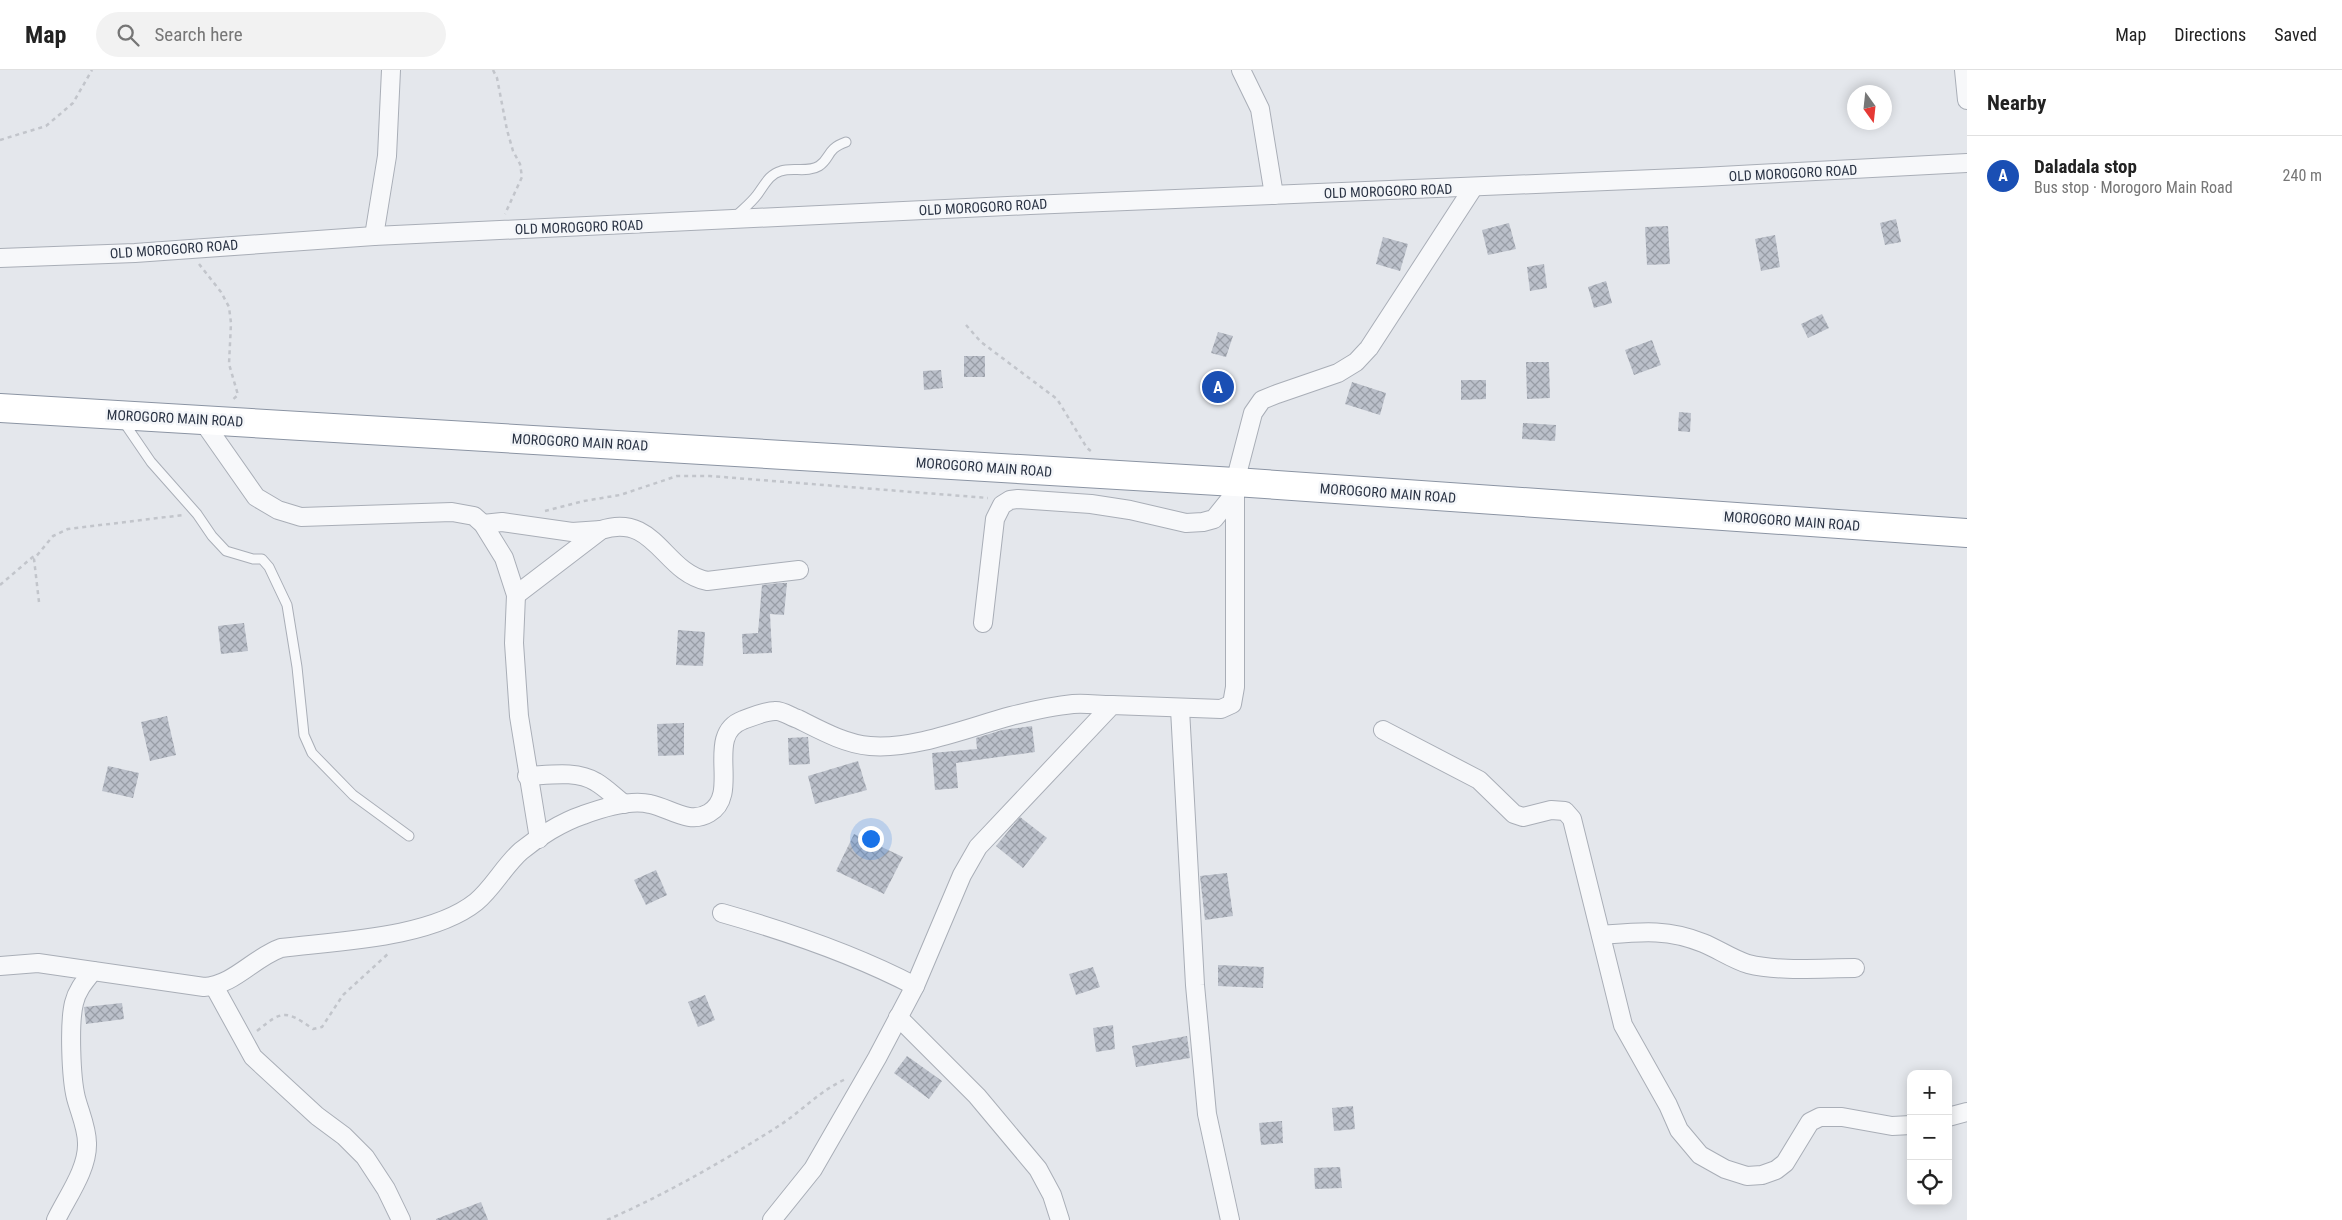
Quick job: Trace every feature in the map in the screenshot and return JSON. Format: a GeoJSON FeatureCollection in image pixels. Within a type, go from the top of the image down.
{"type":"FeatureCollection","features":[{"type":"Feature","properties":{"kind":"highway","name":"MOROGORO MAIN ROAD"},"geometry":{"type":"LineString","coordinates":[[0,408],[1235,488],[1967,533]]}},
{"type":"Feature","properties":{"kind":"street"},"geometry":{"type":"LineString","coordinates":[[374,236],[387,156],[391,70]]}},
{"type":"Feature","properties":{"kind":"street"},"geometry":{"type":"LineString","coordinates":[[1241,70],[1260,109],[1274,195]]}},
{"type":"Feature","properties":{"kind":"street"},"geometry":{"type":"LineString","coordinates":[[1964,70],[1967,100]]}},
{"type":"Feature","properties":{"kind":"street","name":"OLD MOROGORO ROAD"},"geometry":{"type":"LineString","coordinates":[[0,258],[187,249],[374,236],[1030,205],[1473,188],[1967,163]]}},
{"type":"Feature","properties":{"kind":"street"},"geometry":{"type":"LineString","coordinates":[[0,966],[38,963],[204,987],[224,983],[267,953],[281,948],[370,938],[436,924],[453,918],[477,901],[521,852],[539,839],[582,815],[624,804],[648,803],[686,817],[699,818],[712,812],[722,796],[723,749],[727,731],[740,721],[777,710],[846,740],[870,746],[896,745],[1014,715],[1073,704],[1221,709],[1232,704],[1236,687],[1235,488],[1253,413],[1262,400],[1338,373],[1356,362],[1369,348],[1473,188]]}},
{"type":"Feature","properties":{"kind":"street"},"geometry":{"type":"LineString","coordinates":[[201,420],[256,497],[278,510],[301,517],[452,512],[474,516],[484,524],[504,558],[516,595],[514,643],[516,679],[527,776],[539,839]]}},
{"type":"Feature","properties":{"kind":"street"},"geometry":{"type":"LineString","coordinates":[[983,623],[995,519],[1002,505],[1010,500],[1037,499],[1091,504],[1195,523],[1214,519],[1235,488]]}},
{"type":"Feature","properties":{"kind":"street"},"geometry":{"type":"LineString","coordinates":[[484,524],[502,522],[572,532],[600,530],[610,527],[640,530],[656,542],[676,564],[698,579],[707,581],[800,570]]}},
{"type":"Feature","properties":{"kind":"street"},"geometry":{"type":"LineString","coordinates":[[516,595],[600,530]]}},
{"type":"Feature","properties":{"kind":"street"},"geometry":{"type":"LineString","coordinates":[[772,1220],[813,1169],[870,1069],[915,986],[962,875],[978,847],[1112,705]]}},
{"type":"Feature","properties":{"kind":"street"},"geometry":{"type":"LineString","coordinates":[[1180,709],[1195,985],[1206,1104],[1230,1220]]}},
{"type":"Feature","properties":{"kind":"street"},"geometry":{"type":"LineString","coordinates":[[1383,730],[1479,780],[1514,814],[1523,817],[1551,810],[1565,811],[1572,819],[1623,1025],[1664,1098],[1679,1130],[1700,1155],[1725,1169],[1747,1176],[1762,1175],[1776,1170],[1785,1164],[1810,1122],[1820,1117],[1842,1117],[1892,1126],[1907,1126]]}},
{"type":"Feature","properties":{"kind":"street"},"geometry":{"type":"LineString","coordinates":[[527,776],[561,774],[582,776],[595,781],[624,804]]}},
{"type":"Feature","properties":{"kind":"street"},"geometry":{"type":"LineString","coordinates":[[722,913],[774,928],[874,964],[915,986]]}},
{"type":"Feature","properties":{"kind":"street"},"geometry":{"type":"LineString","coordinates":[[1601,935],[1653,931],[1670,933],[1703,943],[1747,963],[1766,967],[1855,968]]}},
{"type":"Feature","properties":{"kind":"street"},"geometry":{"type":"LineString","coordinates":[[56,1220],[80,1172],[86,1154],[87,1142],[76,1096],[72,1048],[73,1005],[78,990],[93,970]]}},
{"type":"Feature","properties":{"kind":"street"},"geometry":{"type":"LineString","coordinates":[[214,986],[244,1043],[262,1067],[344,1136],[365,1158],[386,1189],[401,1220]]}},
{"type":"Feature","properties":{"kind":"street"},"geometry":{"type":"LineString","coordinates":[[898,1017],[977,1096],[1038,1169],[1052,1195],[1060,1220]]}},
{"type":"Feature","properties":{"kind":"street"},"geometry":{"type":"LineString","coordinates":[[1952,1116],[1967,1112]]}},
{"type":"Feature","properties":{"kind":"lane"},"geometry":{"type":"LineString","coordinates":[[731,220],[757,195],[766,181],[778,171],[796,168],[814,169],[820,166],[835,146],[846,142]]}},
{"type":"Feature","properties":{"kind":"lane"},"geometry":{"type":"LineString","coordinates":[[119,415],[151,462],[197,514],[212,536],[226,551],[253,559],[262,559],[269,567],[287,606],[297,667],[304,735],[312,753],[352,795],[410,836]]}},
{"type":"Feature","properties":{"kind":"path"},"geometry":{"type":"LineString","coordinates":[[0,140],[46,126],[73,103],[92,70]]}},
{"type":"Feature","properties":{"kind":"path"},"geometry":{"type":"LineString","coordinates":[[493,70],[497,78],[513,151],[522,172],[522,177],[496,231]]}},
{"type":"Feature","properties":{"kind":"path"},"geometry":{"type":"LineString","coordinates":[[187,249],[214,280],[229,307],[231,323],[229,364],[238,395],[201,420]]}},
{"type":"Feature","properties":{"kind":"path"},"geometry":{"type":"LineString","coordinates":[[966,325],[981,342],[1057,400],[1087,448],[1093,453]]}},
{"type":"Feature","properties":{"kind":"path"},"geometry":{"type":"LineString","coordinates":[[541,512],[584,500],[620,495],[677,476],[710,476],[1010,500]]}},
{"type":"Feature","properties":{"kind":"path"},"geometry":{"type":"LineString","coordinates":[[0,585],[36,554],[53,536],[68,529],[197,514]]}},
{"type":"Feature","properties":{"kind":"path"},"geometry":{"type":"LineString","coordinates":[[36,554],[34,571],[39,602]]}},
{"type":"Feature","properties":{"kind":"path"},"geometry":{"type":"LineString","coordinates":[[244,1043],[270,1020],[280,1014],[294,1016],[313,1028],[322,1027],[343,995],[396,948]]}},
{"type":"Feature","properties":{"kind":"path"},"geometry":{"type":"LineString","coordinates":[[607,1220],[666,1193],[780,1126],[828,1087],[870,1069]]}},
{"type":"Feature","properties":{"kind":"building"},"geometry":{"type":"Polygon","coordinates":[[[1896,219],[1901,242],[1885,245],[1880,223],[1896,219]]]}},
{"type":"Feature","properties":{"kind":"building"},"geometry":{"type":"Polygon","coordinates":[[[1509,223],[1516,249],[1488,255],[1482,230],[1509,223]]]}},
{"type":"Feature","properties":{"kind":"building"},"geometry":{"type":"Polygon","coordinates":[[[1668,226],[1670,264],[1647,265],[1645,227],[1668,226]]]}},
{"type":"Feature","properties":{"kind":"building"},"geometry":{"type":"Polygon","coordinates":[[[1775,235],[1780,267],[1761,271],[1755,239],[1775,235]]]}},
{"type":"Feature","properties":{"kind":"building"},"geometry":{"type":"Polygon","coordinates":[[[1383,237],[1408,244],[1400,271],[1376,264],[1383,237]]]}},
{"type":"Feature","properties":{"kind":"building"},"geometry":{"type":"Polygon","coordinates":[[[1544,264],[1547,288],[1530,291],[1527,267],[1544,264]]]}},
{"type":"Feature","properties":{"kind":"building"},"geometry":{"type":"Polygon","coordinates":[[[1606,281],[1612,303],[1594,308],[1588,287],[1606,281]]]}},
{"type":"Feature","properties":{"kind":"building"},"geometry":{"type":"Polygon","coordinates":[[[1822,314],[1829,328],[1808,338],[1801,324],[1822,314]]]}},
{"type":"Feature","properties":{"kind":"building"},"geometry":{"type":"Polygon","coordinates":[[[1218,332],[1233,336],[1226,357],[1211,353],[1218,332]]]}},
{"type":"Feature","properties":{"kind":"building"},"geometry":{"type":"Polygon","coordinates":[[[1652,340],[1661,365],[1634,375],[1625,350],[1652,340]]]}},
{"type":"Feature","properties":{"kind":"building"},"geometry":{"type":"Polygon","coordinates":[[[964,356],[985,356],[985,377],[964,377],[964,356]]]}},
{"type":"Feature","properties":{"kind":"building"},"geometry":{"type":"Polygon","coordinates":[[[1526,362],[1549,362],[1550,398],[1527,399],[1526,362]]]}},
{"type":"Feature","properties":{"kind":"building"},"geometry":{"type":"Polygon","coordinates":[[[941,370],[943,388],[924,390],[923,371],[941,370]]]}},
{"type":"Feature","properties":{"kind":"building"},"geometry":{"type":"Polygon","coordinates":[[[1461,380],[1486,380],[1486,399],[1461,400],[1461,380]]]}},
{"type":"Feature","properties":{"kind":"building"},"geometry":{"type":"Polygon","coordinates":[[[1352,382],[1386,393],[1380,415],[1345,404],[1352,382]]]}},
{"type":"Feature","properties":{"kind":"building"},"geometry":{"type":"Polygon","coordinates":[[[1679,412],[1691,413],[1690,432],[1678,431],[1679,412]]]}},
{"type":"Feature","properties":{"kind":"building"},"geometry":{"type":"Polygon","coordinates":[[[1523,423],[1556,425],[1555,441],[1522,439],[1523,423]]]}},
{"type":"Feature","properties":{"kind":"building"},"geometry":{"type":"Polygon","coordinates":[[[787,583],[784,615],[770,614],[772,653],[743,654],[742,634],[758,633],[762,585],[787,583]]]}},
{"type":"Feature","properties":{"kind":"building"},"geometry":{"type":"Polygon","coordinates":[[[244,623],[248,651],[221,654],[218,626],[244,623]]]}},
{"type":"Feature","properties":{"kind":"building"},"geometry":{"type":"Polygon","coordinates":[[[678,630],[705,632],[703,666],[676,665],[678,630]]]}},
{"type":"Feature","properties":{"kind":"building"},"geometry":{"type":"Polygon","coordinates":[[[167,716],[176,755],[150,761],[141,722],[167,716]]]}},
{"type":"Feature","properties":{"kind":"building"},"geometry":{"type":"Polygon","coordinates":[[[684,723],[684,755],[658,756],[657,724],[684,723]]]}},
{"type":"Feature","properties":{"kind":"building"},"geometry":{"type":"Polygon","coordinates":[[[1032,726],[1035,752],[956,763],[958,788],[935,790],[932,753],[977,749],[976,738],[1002,730],[1032,726]]]}},
{"type":"Feature","properties":{"kind":"building"},"geometry":{"type":"Polygon","coordinates":[[[808,737],[810,764],[789,765],[788,738],[808,737]]]}},
{"type":"Feature","properties":{"kind":"building"},"geometry":{"type":"Polygon","coordinates":[[[858,761],[867,790],[815,804],[808,776],[858,761]]]}},
{"type":"Feature","properties":{"kind":"building"},"geometry":{"type":"Polygon","coordinates":[[[108,766],[139,773],[133,798],[102,791],[108,766]]]}},
{"type":"Feature","properties":{"kind":"building"},"geometry":{"type":"Polygon","coordinates":[[[1020,817],[1047,838],[1023,868],[996,846],[1020,817]]]}},
{"type":"Feature","properties":{"kind":"building"},"geometry":{"type":"Polygon","coordinates":[[[854,834],[903,857],[884,894],[836,871],[854,834]]]}},
{"type":"Feature","properties":{"kind":"building"},"geometry":{"type":"Polygon","coordinates":[[[656,870],[667,895],[646,905],[634,880],[656,870]]]}},
{"type":"Feature","properties":{"kind":"building"},"geometry":{"type":"Polygon","coordinates":[[[1227,873],[1233,916],[1205,920],[1200,876],[1227,873]]]}},
{"type":"Feature","properties":{"kind":"building"},"geometry":{"type":"Polygon","coordinates":[[[1218,965],[1264,967],[1263,988],[1218,986],[1218,965]]]}},
{"type":"Feature","properties":{"kind":"building"},"geometry":{"type":"Polygon","coordinates":[[[1093,967],[1100,987],[1076,995],[1069,974],[1093,967]]]}},
{"type":"Feature","properties":{"kind":"building"},"geometry":{"type":"Polygon","coordinates":[[[705,995],[715,1020],[698,1027],[688,1002],[705,995]]]}},
{"type":"Feature","properties":{"kind":"building"},"geometry":{"type":"Polygon","coordinates":[[[122,1003],[124,1019],[86,1024],[84,1007],[122,1003]]]}},
{"type":"Feature","properties":{"kind":"building"},"geometry":{"type":"Polygon","coordinates":[[[1113,1025],[1115,1049],[1096,1052],[1093,1028],[1113,1025]]]}},
{"type":"Feature","properties":{"kind":"building"},"geometry":{"type":"Polygon","coordinates":[[[1187,1036],[1190,1058],[1136,1067],[1132,1046],[1187,1036]]]}},
{"type":"Feature","properties":{"kind":"building"},"geometry":{"type":"Polygon","coordinates":[[[907,1056],[942,1081],[929,1099],[894,1073],[907,1056]]]}},
{"type":"Feature","properties":{"kind":"building"},"geometry":{"type":"Polygon","coordinates":[[[1353,1106],[1355,1129],[1334,1131],[1332,1108],[1353,1106]]]}},
{"type":"Feature","properties":{"kind":"building"},"geometry":{"type":"Polygon","coordinates":[[[1282,1121],[1283,1143],[1261,1145],[1259,1123],[1282,1121]]]}},
{"type":"Feature","properties":{"kind":"building"},"geometry":{"type":"Polygon","coordinates":[[[1340,1167],[1342,1188],[1315,1189],[1314,1168],[1340,1167]]]}},
{"type":"Feature","properties":{"kind":"building"},"geometry":{"type":"Polygon","coordinates":[[[481,1202],[488,1220],[436,1220],[436,1219],[481,1202]]]}},
{"type":"Feature","properties":{"kind":"place","name":"Daladala stop"},"geometry":{"type":"Point","coordinates":[1218,387]}}]}
